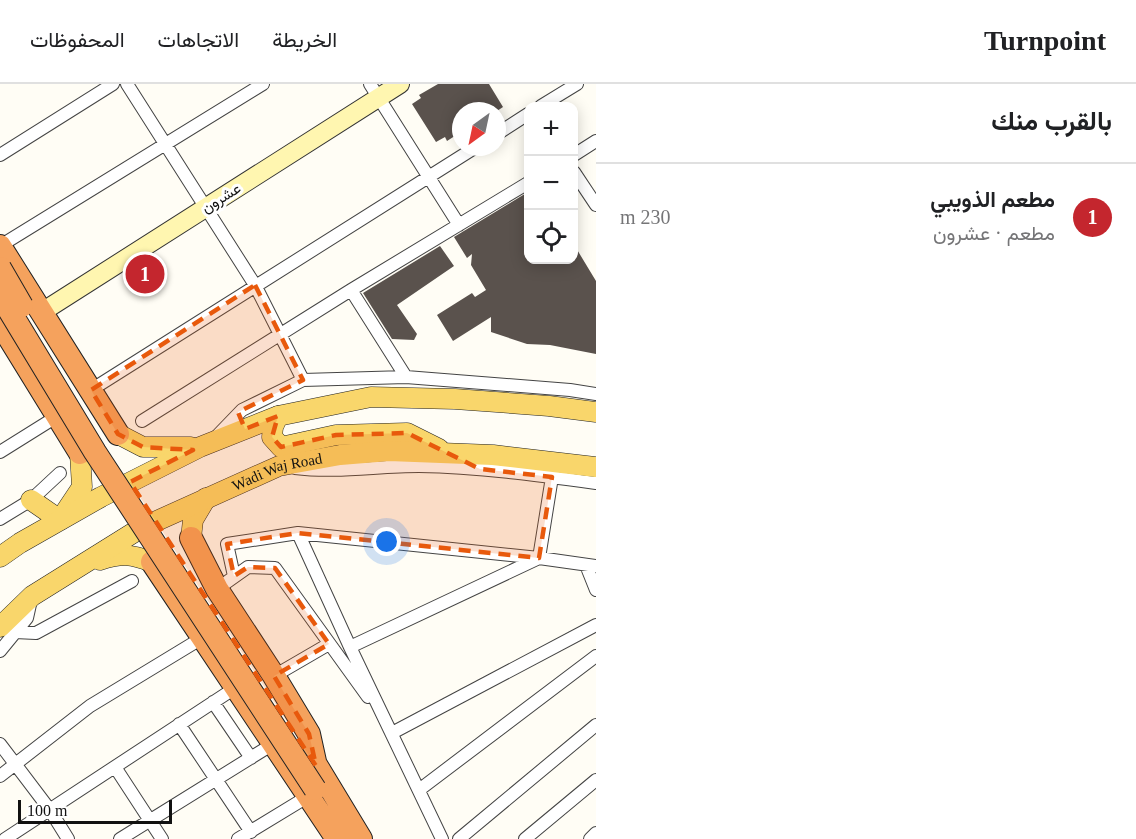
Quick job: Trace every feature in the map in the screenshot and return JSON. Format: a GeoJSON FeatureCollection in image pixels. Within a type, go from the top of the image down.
{"type":"FeatureCollection","features":[{"type":"Feature","properties":{"kind":"highway"},"geometry":{"type":"LineString","coordinates":[[0,246],[118,434]]}},
{"type":"Feature","properties":{"kind":"highway"},"geometry":{"type":"LineString","coordinates":[[0,268],[79,401],[167,540],[311,758],[361,839]]}},
{"type":"Feature","properties":{"kind":"highway"},"geometry":{"type":"LineString","coordinates":[[0,295],[108,472],[311,793],[337,839]]}},
{"type":"Feature","properties":{"kind":"highway"},"geometry":{"type":"LineString","coordinates":[[4,340],[80,453]]}},
{"type":"Feature","properties":{"kind":"highway"},"geometry":{"type":"LineString","coordinates":[[191,538],[226,582],[274,676],[309,734],[311,758]]}},
{"type":"Feature","properties":{"kind":"highway"},"geometry":{"type":"LineString","coordinates":[[152,562],[273,744],[344,839]]}},
{"type":"Feature","properties":{"kind":"main road"},"geometry":{"type":"LineString","coordinates":[[0,557],[60,520],[207,444],[278,416],[370,397],[455,399],[596,412]]}},
{"type":"Feature","properties":{"kind":"main road"},"geometry":{"type":"LineString","coordinates":[[278,416],[272,437],[281,447],[336,435],[407,433],[448,453]]}},
{"type":"Feature","properties":{"kind":"main road"},"geometry":{"type":"LineString","coordinates":[[118,434],[143,447],[170,448],[207,444]]}},
{"type":"Feature","properties":{"kind":"main road","name":"Wadi Waj Road"},"geometry":{"type":"LineString","coordinates":[[8,629],[32,596],[141,528],[279,466],[340,455],[389,451],[493,455],[596,466]]}},
{"type":"Feature","properties":{"kind":"main road"},"geometry":{"type":"LineString","coordinates":[[60,520],[82,486],[80,453]]}},
{"type":"Feature","properties":{"kind":"main road"},"geometry":{"type":"LineString","coordinates":[[191,538],[193,520],[206,498]]}},
{"type":"Feature","properties":{"kind":"main road"},"geometry":{"type":"LineString","coordinates":[[31,500],[60,520]]}},
{"type":"Feature","properties":{"kind":"main road"},"geometry":{"type":"LineString","coordinates":[[83,565],[124,555],[152,562]]}},
{"type":"Feature","properties":{"kind":"street"},"geometry":{"type":"LineString","coordinates":[[0,155],[113,84]]}},
{"type":"Feature","properties":{"kind":"street"},"geometry":{"type":"LineString","coordinates":[[127,84],[255,285],[303,380]]}},
{"type":"Feature","properties":{"kind":"street"},"geometry":{"type":"LineString","coordinates":[[0,246],[263,84]]}},
{"type":"Feature","properties":{"kind":"street","name":"عشرون"},"geometry":{"type":"LineString","coordinates":[[42,312],[206,208],[375,91],[400,84]]}},
{"type":"Feature","properties":{"kind":"street"},"geometry":{"type":"LineString","coordinates":[[548,102],[577,84]]}},
{"type":"Feature","properties":{"kind":"street"},"geometry":{"type":"LineString","coordinates":[[375,91],[459,225]]}},
{"type":"Feature","properties":{"kind":"street"},"geometry":{"type":"LineString","coordinates":[[506,128],[524,117]]}},
{"type":"Feature","properties":{"kind":"street"},"geometry":{"type":"LineString","coordinates":[[578,152],[596,141]]}},
{"type":"Feature","properties":{"kind":"street"},"geometry":{"type":"LineString","coordinates":[[91,390],[461,156]]}},
{"type":"Feature","properties":{"kind":"street"},"geometry":{"type":"LineString","coordinates":[[578,179],[596,206]]}},
{"type":"Feature","properties":{"kind":"street"},"geometry":{"type":"LineString","coordinates":[[142,421],[351,290],[524,185]]}},
{"type":"Feature","properties":{"kind":"street"},"geometry":{"type":"LineString","coordinates":[[351,290],[406,377]]}},
{"type":"Feature","properties":{"kind":"street"},"geometry":{"type":"LineString","coordinates":[[207,444],[242,410],[303,380],[406,377],[596,394]]}},
{"type":"Feature","properties":{"kind":"street"},"geometry":{"type":"LineString","coordinates":[[0,452],[56,417]]}},
{"type":"Feature","properties":{"kind":"street"},"geometry":{"type":"LineString","coordinates":[[279,466],[337,470],[379,466],[488,469],[596,483]]}},
{"type":"Feature","properties":{"kind":"street"},"geometry":{"type":"LineString","coordinates":[[0,519],[31,500],[60,473]]}},
{"type":"Feature","properties":{"kind":"street"},"geometry":{"type":"LineString","coordinates":[[539,558],[552,477]]}},
{"type":"Feature","properties":{"kind":"street"},"geometry":{"type":"LineString","coordinates":[[298,533],[442,839]]}},
{"type":"Feature","properties":{"kind":"street"},"geometry":{"type":"LineString","coordinates":[[226,582],[227,544],[298,533],[539,558],[591,566],[596,590]]}},
{"type":"Feature","properties":{"kind":"street"},"geometry":{"type":"LineString","coordinates":[[0,551],[20,543]]}},
{"type":"Feature","properties":{"kind":"street"},"geometry":{"type":"LineString","coordinates":[[350,647],[539,558]]}},
{"type":"Feature","properties":{"kind":"street"},"geometry":{"type":"LineString","coordinates":[[226,582],[248,567],[275,568],[390,730]]}},
{"type":"Feature","properties":{"kind":"street"},"geometry":{"type":"LineString","coordinates":[[0,651],[8,629],[36,633],[132,581]]}},
{"type":"Feature","properties":{"kind":"street"},"geometry":{"type":"LineString","coordinates":[[390,730],[596,625]]}},
{"type":"Feature","properties":{"kind":"street"},"geometry":{"type":"LineString","coordinates":[[0,776],[90,706],[202,639]]}},
{"type":"Feature","properties":{"kind":"street"},"geometry":{"type":"LineString","coordinates":[[274,676],[329,644]]}},
{"type":"Feature","properties":{"kind":"street"},"geometry":{"type":"LineString","coordinates":[[419,790],[596,656]]}},
{"type":"Feature","properties":{"kind":"street"},"geometry":{"type":"LineString","coordinates":[[5,839],[235,688]]}},
{"type":"Feature","properties":{"kind":"street"},"geometry":{"type":"LineString","coordinates":[[213,702],[251,758]]}},
{"type":"Feature","properties":{"kind":"street"},"geometry":{"type":"LineString","coordinates":[[179,724],[251,831]]}},
{"type":"Feature","properties":{"kind":"street"},"geometry":{"type":"LineString","coordinates":[[459,839],[596,725]]}},
{"type":"Feature","properties":{"kind":"street"},"geometry":{"type":"LineString","coordinates":[[0,744],[50,810],[68,839]]}},
{"type":"Feature","properties":{"kind":"street"},"geometry":{"type":"LineString","coordinates":[[120,839],[273,744]]}},
{"type":"Feature","properties":{"kind":"street"},"geometry":{"type":"LineString","coordinates":[[115,767],[162,839]]}},
{"type":"Feature","properties":{"kind":"street"},"geometry":{"type":"LineString","coordinates":[[525,839],[596,780]]}},
{"type":"Feature","properties":{"kind":"street"},"geometry":{"type":"LineString","coordinates":[[238,839],[311,793]]}},
{"type":"Feature","properties":{"kind":"street"},"geometry":{"type":"LineString","coordinates":[[590,839],[596,833]]}},
{"type":"Feature","properties":{"kind":"highlighted area"},"geometry":{"type":"Polygon","coordinates":[[[255,285],[303,380],[238,412],[245,429],[278,416],[272,437],[281,447],[336,435],[407,433],[480,469],[552,477],[539,558],[298,533],[227,544],[234,576],[248,567],[275,568],[329,644],[274,676],[309,734],[316,766],[130,482],[193,450],[143,447],[118,434],[91,390],[255,285]]]}},
{"type":"Feature","properties":{"kind":"building"},"geometry":{"type":"Polygon","coordinates":[[[438,84],[489,84],[500,102],[452,102],[452,138],[447,141],[445,137],[436,142],[412,104],[421,98],[419,95],[438,84]]]}},
{"type":"Feature","properties":{"kind":"building"},"geometry":{"type":"Polygon","coordinates":[[[524,194],[524,264],[578,264],[578,251],[596,281],[596,354],[550,345],[527,344],[491,332],[491,317],[453,341],[437,315],[472,293],[475,297],[486,290],[471,265],[472,254],[467,258],[454,237],[524,194]]]}},
{"type":"Feature","properties":{"kind":"building"},"geometry":{"type":"Polygon","coordinates":[[[440,246],[454,266],[397,305],[417,334],[414,340],[392,339],[363,293],[440,246]]]}},
{"type":"Feature","properties":{"kind":"place","name":"مطعم الذويبي"},"geometry":{"type":"Point","coordinates":[145,274]}}]}
